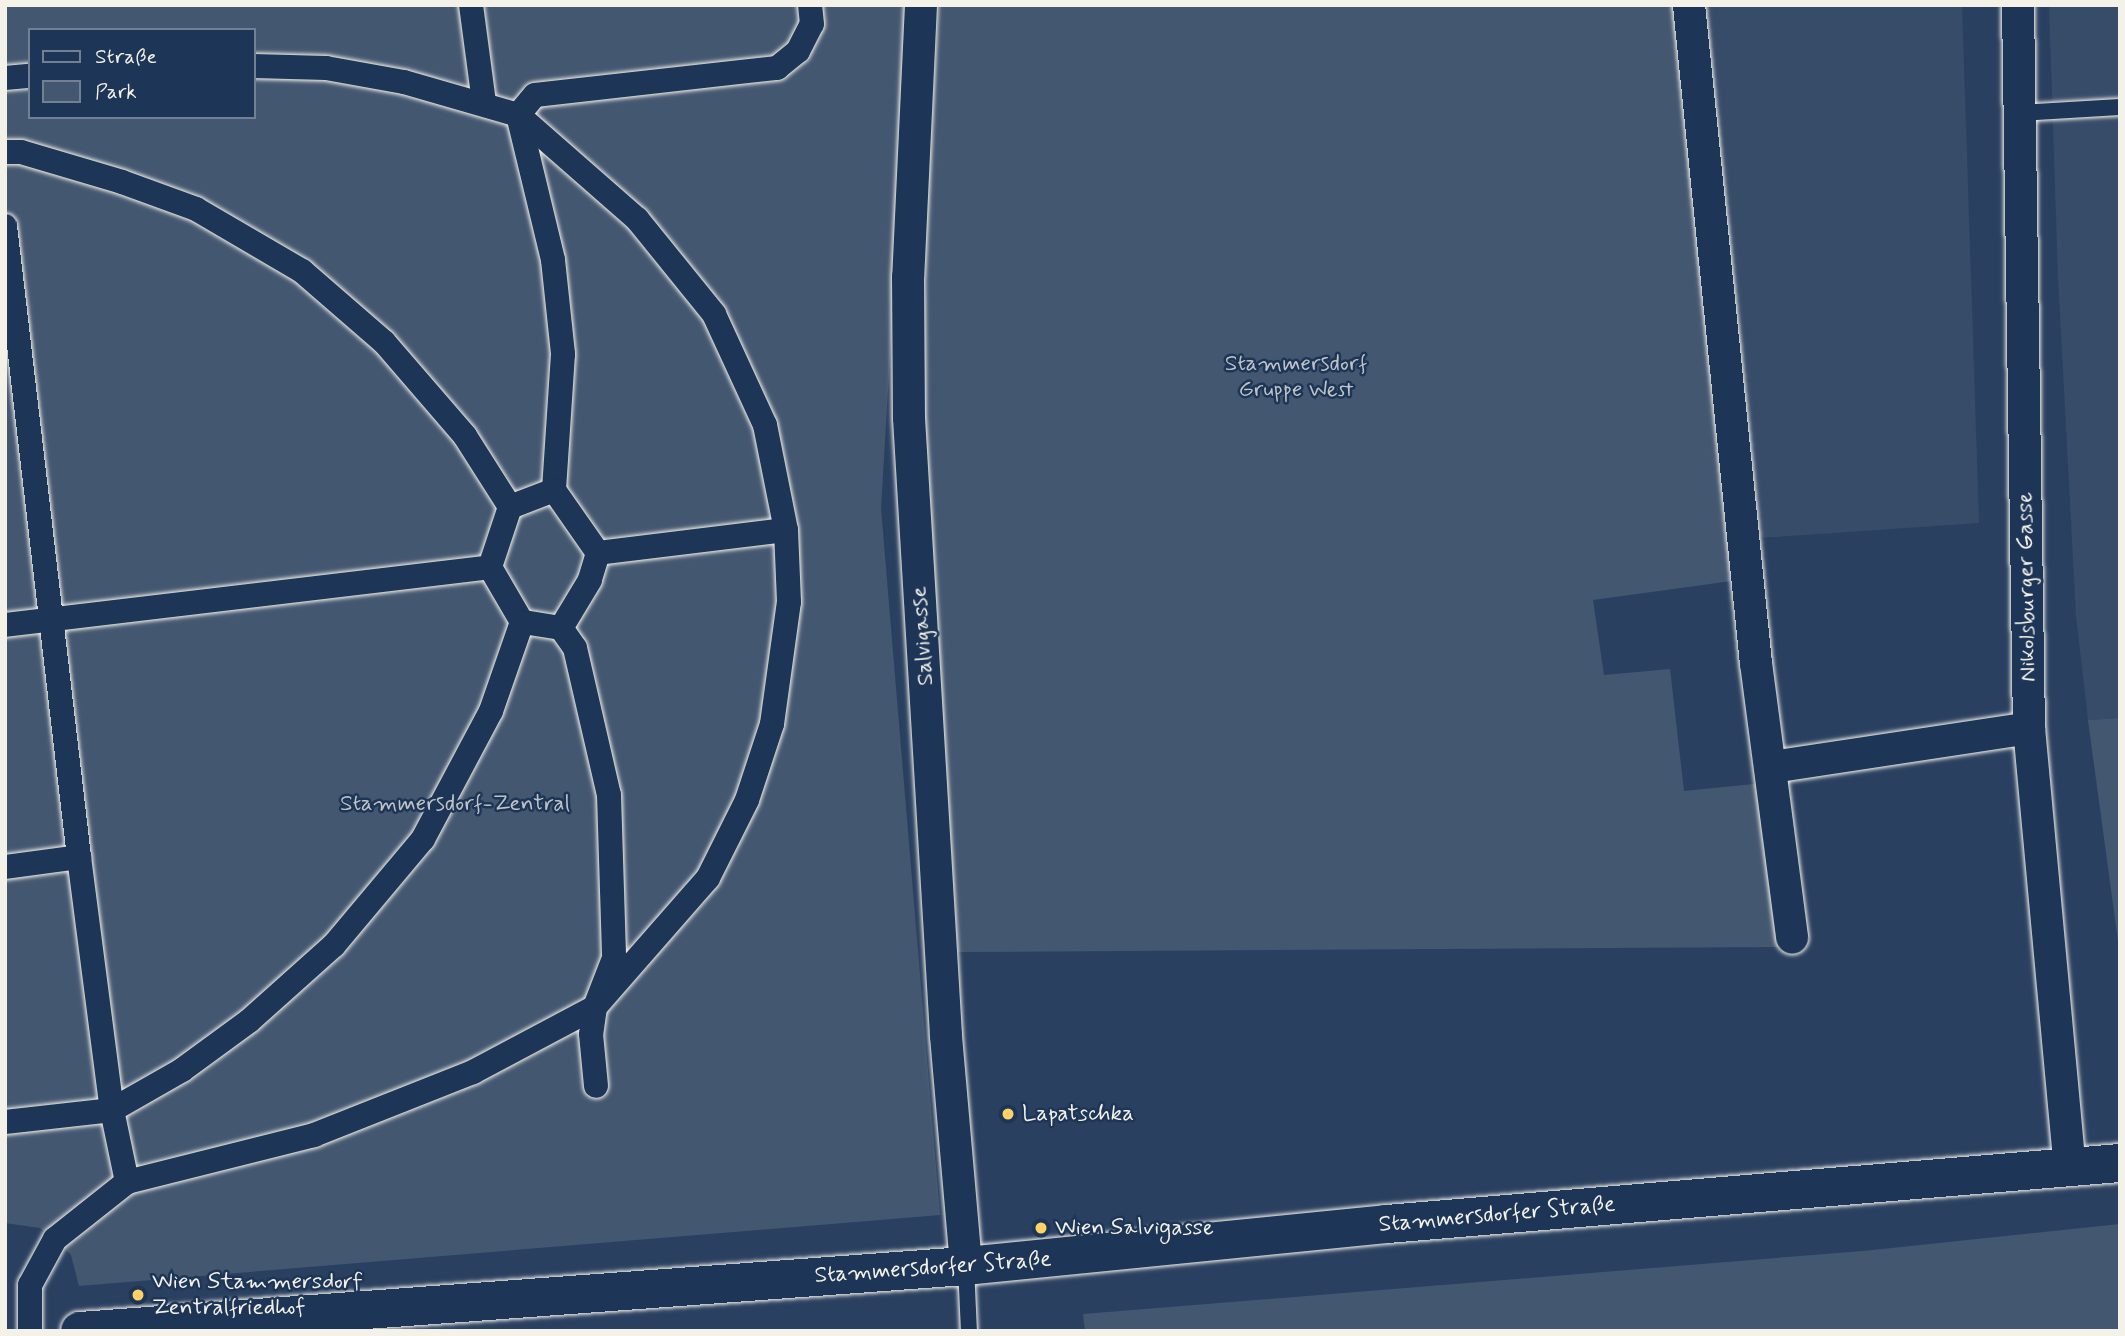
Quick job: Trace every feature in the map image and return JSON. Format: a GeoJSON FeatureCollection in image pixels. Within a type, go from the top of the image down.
{"type":"FeatureCollection","features":[{"type":"Feature","properties":{"kind":"main road","name":"Stammersdorfer Straße"},"geometry":{"type":"LineString","coordinates":[[80,1331],[966,1266],[1387,1224],[2120,1163]]}},
{"type":"Feature","properties":{"kind":"street"},"geometry":{"type":"LineString","coordinates":[[471,5],[484,103]]}},
{"type":"Feature","properties":{"kind":"street"},"geometry":{"type":"LineString","coordinates":[[518,115],[535,95],[777,68],[803,42],[812,24],[810,5]]}},
{"type":"Feature","properties":{"kind":"street","name":"Salvigasse"},"geometry":{"type":"LineString","coordinates":[[922,5],[908,277],[909,418],[946,1036],[966,1266]]}},
{"type":"Feature","properties":{"kind":"street"},"geometry":{"type":"LineString","coordinates":[[1689,5],[1748,578],[1792,938]]}},
{"type":"Feature","properties":{"kind":"street","name":"Nikolsburger Gasse"},"geometry":{"type":"LineString","coordinates":[[2018,5],[2029,728],[2070,1167]]}},
{"type":"Feature","properties":{"kind":"street"},"geometry":{"type":"LineString","coordinates":[[30,1331],[30,1285],[55,1239],[127,1182],[314,1135],[473,1072],[595,1007],[708,878],[747,800],[772,724],[784,664],[789,602],[786,530],[765,425],[714,314],[637,219],[518,115],[484,103],[326,68],[256,66]]}},
{"type":"Feature","properties":{"kind":"street"},"geometry":{"type":"LineString","coordinates":[[5,78],[28,76]]}},
{"type":"Feature","properties":{"kind":"street"},"geometry":{"type":"LineString","coordinates":[[518,115],[553,260],[562,342],[554,491],[598,553]]}},
{"type":"Feature","properties":{"kind":"street"},"geometry":{"type":"LineString","coordinates":[[5,152],[21,152],[122,181],[196,209],[302,271],[384,342],[465,436],[510,507]]}},
{"type":"Feature","properties":{"kind":"street"},"geometry":{"type":"LineString","coordinates":[[5,226],[54,621],[79,857],[112,1110],[127,1182]]}},
{"type":"Feature","properties":{"kind":"street"},"geometry":{"type":"LineString","coordinates":[[510,507],[554,491]]}},
{"type":"Feature","properties":{"kind":"street"},"geometry":{"type":"LineString","coordinates":[[5,1122],[112,1110],[182,1070],[249,1021],[334,945],[374,899],[423,839],[491,711],[522,622],[490,567],[510,507]]}},
{"type":"Feature","properties":{"kind":"street"},"geometry":{"type":"LineString","coordinates":[[598,553],[786,530]]}},
{"type":"Feature","properties":{"kind":"street"},"geometry":{"type":"LineString","coordinates":[[561,628],[590,580],[598,553]]}},
{"type":"Feature","properties":{"kind":"street"},"geometry":{"type":"LineString","coordinates":[[5,625],[490,567]]}},
{"type":"Feature","properties":{"kind":"street"},"geometry":{"type":"LineString","coordinates":[[522,622],[561,628],[575,648],[608,785],[616,903],[614,958],[595,1007],[591,1034],[596,1086]]}},
{"type":"Feature","properties":{"kind":"street"},"geometry":{"type":"LineString","coordinates":[[1772,767],[2029,728]]}},
{"type":"Feature","properties":{"kind":"street"},"geometry":{"type":"LineString","coordinates":[[5,867],[79,857]]}},
{"type":"Feature","properties":{"kind":"lane"},"geometry":{"type":"LineString","coordinates":[[2019,113],[2120,107]]}},
{"type":"Feature","properties":{"kind":"lane"},"geometry":{"type":"LineString","coordinates":[[966,1266],[969,1331]]}},
{"type":"Feature","properties":{"kind":"shaded area"},"geometry":{"type":"Polygon","coordinates":[[[1700,5],[1962,5],[1979,523],[1760,538],[1700,5]]]}},
{"type":"Feature","properties":{"kind":"shaded area"},"geometry":{"type":"Polygon","coordinates":[[[2049,5],[2120,5],[2120,718],[2088,720],[2076,615],[2058,276],[2049,5]]]}},
{"type":"Feature","properties":{"kind":"green space","name":"Stammersdorf-Zentral"},"geometry":{"type":"Polygon","coordinates":[[[5,5],[911,5],[881,508],[940,1215],[79,1286],[71,1255],[40,1228],[5,1223],[5,5]]]}},
{"type":"Feature","properties":{"kind":"green space","name":"Stammersdorf Gruppe West"},"geometry":{"type":"Polygon","coordinates":[[[939,5],[1676,5],[1739,580],[1593,600],[1604,675],[1670,669],[1684,791],[1764,783],[1782,947],[958,952],[923,418],[927,199],[939,5]]]}},
{"type":"Feature","properties":{"kind":"green space"},"geometry":{"type":"Polygon","coordinates":[[[2120,718],[2120,956],[2088,720],[2120,718]]]}},
{"type":"Feature","properties":{"kind":"green space"},"geometry":{"type":"Polygon","coordinates":[[[2120,1224],[2120,1331],[1085,1331],[1083,1314],[1863,1251],[2120,1224]]]}},
{"type":"Feature","properties":{"kind":"place","name":"Lapatschka"},"geometry":{"type":"Point","coordinates":[1008,1114]}},
{"type":"Feature","properties":{"kind":"place","name":"Wien Salvigasse"},"geometry":{"type":"Point","coordinates":[1041,1228]}},
{"type":"Feature","properties":{"kind":"place","name":"Wien Stammersdorf Zentralfriedhof"},"geometry":{"type":"Point","coordinates":[138,1295]}}]}
